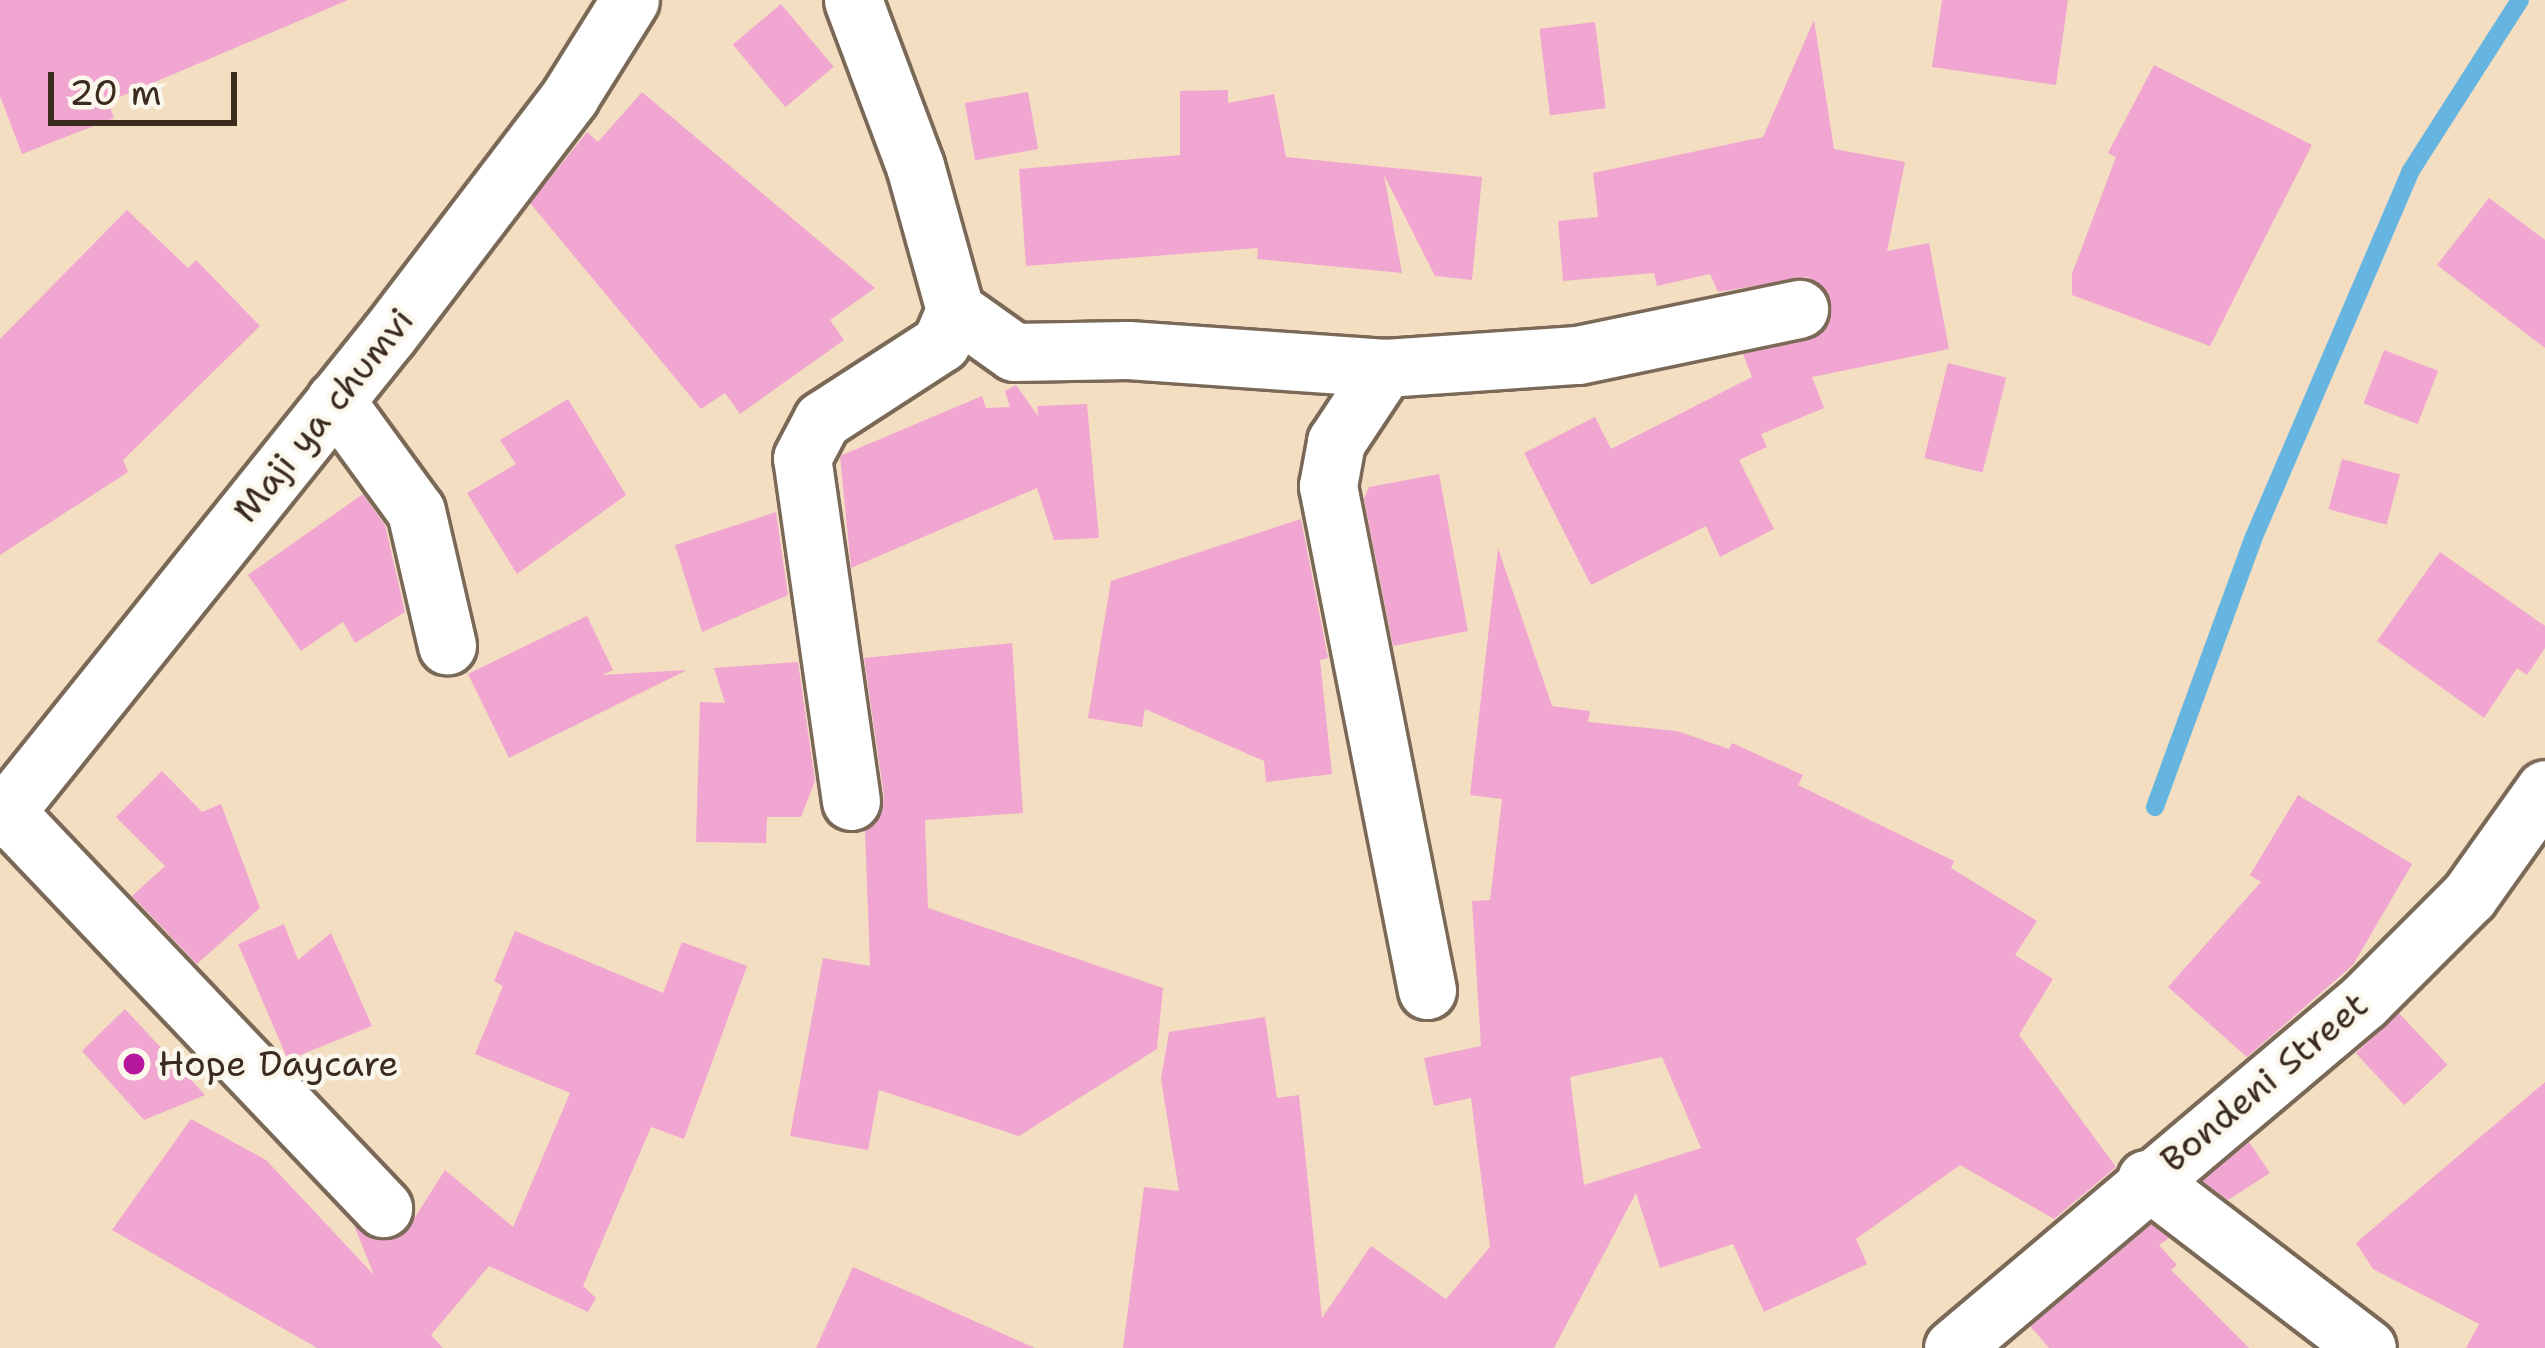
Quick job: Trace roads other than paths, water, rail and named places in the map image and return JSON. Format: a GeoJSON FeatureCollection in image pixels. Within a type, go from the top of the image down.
{"type":"FeatureCollection","features":[{"type":"Feature","properties":{"kind":"street","name":"Maji ya chumvi"},"geometry":{"type":"LineString","coordinates":[[3,816],[570,96],[630,0]]}},
{"type":"Feature","properties":{"kind":"street"},"geometry":{"type":"LineString","coordinates":[[851,801],[802,458],[822,420],[941,343],[955,310],[915,166],[853,0]]}},
{"type":"Feature","properties":{"kind":"street"},"geometry":{"type":"LineString","coordinates":[[955,310],[1014,352],[1128,350],[1385,368],[1578,355],[1799,309]]}},
{"type":"Feature","properties":{"kind":"street"},"geometry":{"type":"LineString","coordinates":[[1385,368],[1336,442],[1328,486],[1427,990]]}},
{"type":"Feature","properties":{"kind":"street"},"geometry":{"type":"LineString","coordinates":[[335,400],[416,511],[447,645]]}},
{"type":"Feature","properties":{"kind":"street","name":"Bondeni Street"},"geometry":{"type":"LineString","coordinates":[[1953,1348],[2146,1180],[2364,1001],[2469,896],[2545,789]]}},
{"type":"Feature","properties":{"kind":"street"},"geometry":{"type":"LineString","coordinates":[[3,816],[383,1208]]}},
{"type":"Feature","properties":{"kind":"street"},"geometry":{"type":"LineString","coordinates":[[2146,1180],[2367,1348]]}},
{"type":"Feature","properties":{"kind":"waterway"},"geometry":{"type":"LineString","coordinates":[[2155,807],[2253,539],[2410,172],[2520,0]]}},
{"type":"Feature","properties":{"kind":"place","name":"Hope Daycare"},"geometry":{"type":"Point","coordinates":[134,1064]}}]}
